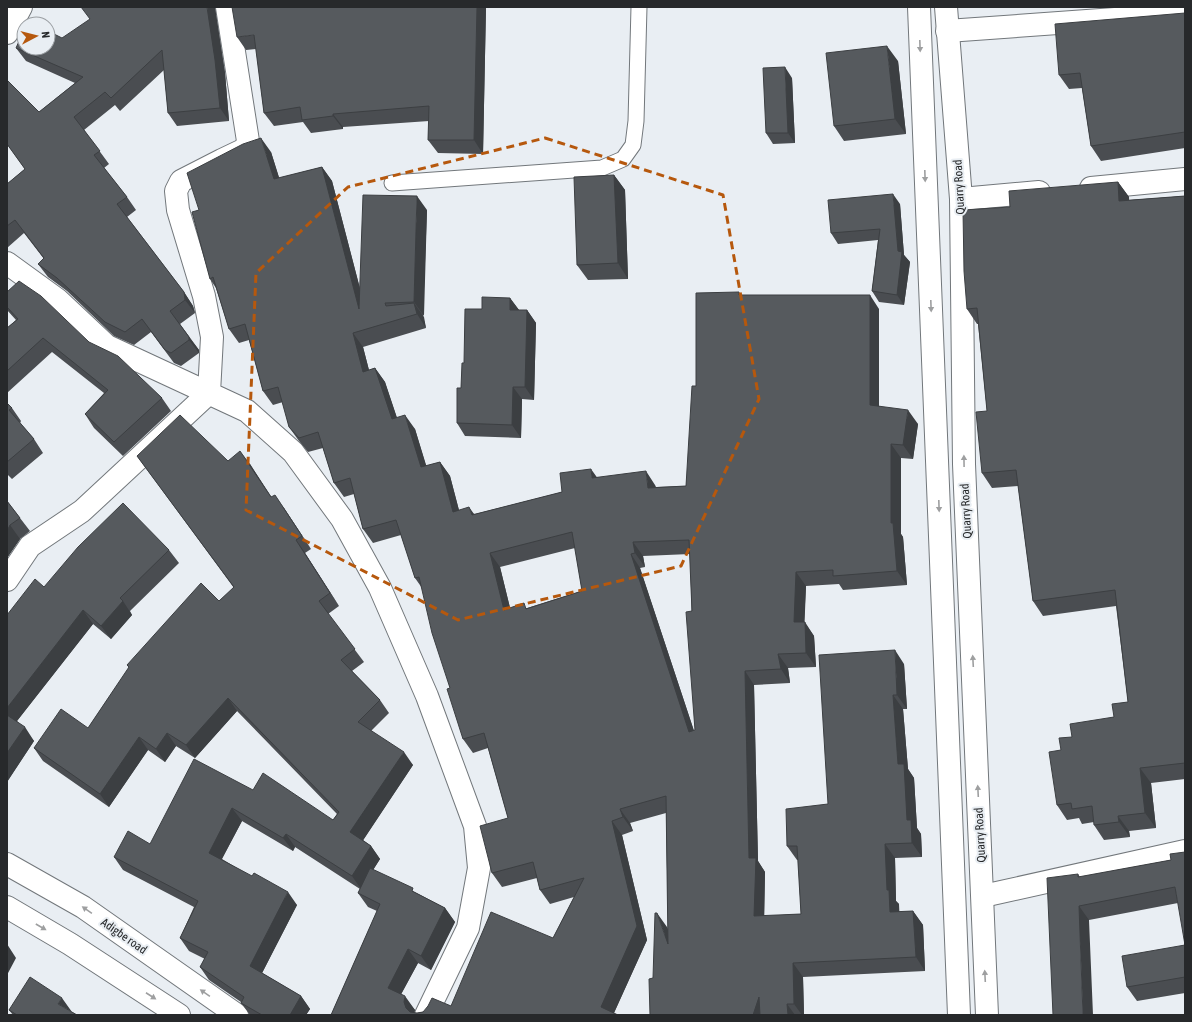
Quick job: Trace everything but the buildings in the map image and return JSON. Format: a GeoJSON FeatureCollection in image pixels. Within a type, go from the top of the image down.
{"type":"FeatureCollection","features":[{"type":"Feature","properties":{"kind":"main road"},"geometry":{"type":"LineString","coordinates":[[7,33],[21,7]]}},
{"type":"Feature","properties":{"kind":"main road"},"geometry":{"type":"LineString","coordinates":[[7,580],[30,546],[82,511],[209,393],[212,337],[204,296],[178,210],[176,191],[181,182],[222,160],[245,150],[248,141],[227,7]]}},
{"type":"Feature","properties":{"kind":"main road"},"geometry":{"type":"LineString","coordinates":[[919,7],[959,1015]]}},
{"type":"Feature","properties":{"kind":"main road","name":"Quarry Road"},"geometry":{"type":"LineString","coordinates":[[946,7],[961,199],[964,464],[983,896],[981,903],[987,1015]]}},
{"type":"Feature","properties":{"kind":"main road"},"geometry":{"type":"LineString","coordinates":[[947,31],[1185,14]]}},
{"type":"Feature","properties":{"kind":"main road"},"geometry":{"type":"LineString","coordinates":[[961,199],[1185,179]]}},
{"type":"Feature","properties":{"kind":"main road"},"geometry":{"type":"LineString","coordinates":[[7,263],[58,300],[107,346],[247,411],[293,452],[342,519],[380,588],[424,689],[475,826],[479,868],[468,928],[426,1015]]}},
{"type":"Feature","properties":{"kind":"main road"},"geometry":{"type":"LineString","coordinates":[[983,896],[1185,851]]}},
{"type":"Feature","properties":{"kind":"main road","name":"Adigbe road"},"geometry":{"type":"LineString","coordinates":[[7,864],[83,907],[237,1015]]}},
{"type":"Feature","properties":{"kind":"main road"},"geometry":{"type":"LineString","coordinates":[[7,908],[70,944],[179,1015]]}},
{"type":"Feature","properties":{"kind":"lane"},"geometry":{"type":"LineString","coordinates":[[392,183],[602,168],[622,159],[633,145],[636,121],[639,7]]}},
{"type":"Feature","properties":{"kind":"highlighted area"},"geometry":{"type":"Polygon","coordinates":[[[545,138],[723,195],[759,399],[681,566],[458,620],[246,510],[256,273],[348,187],[545,138]]]}}]}
